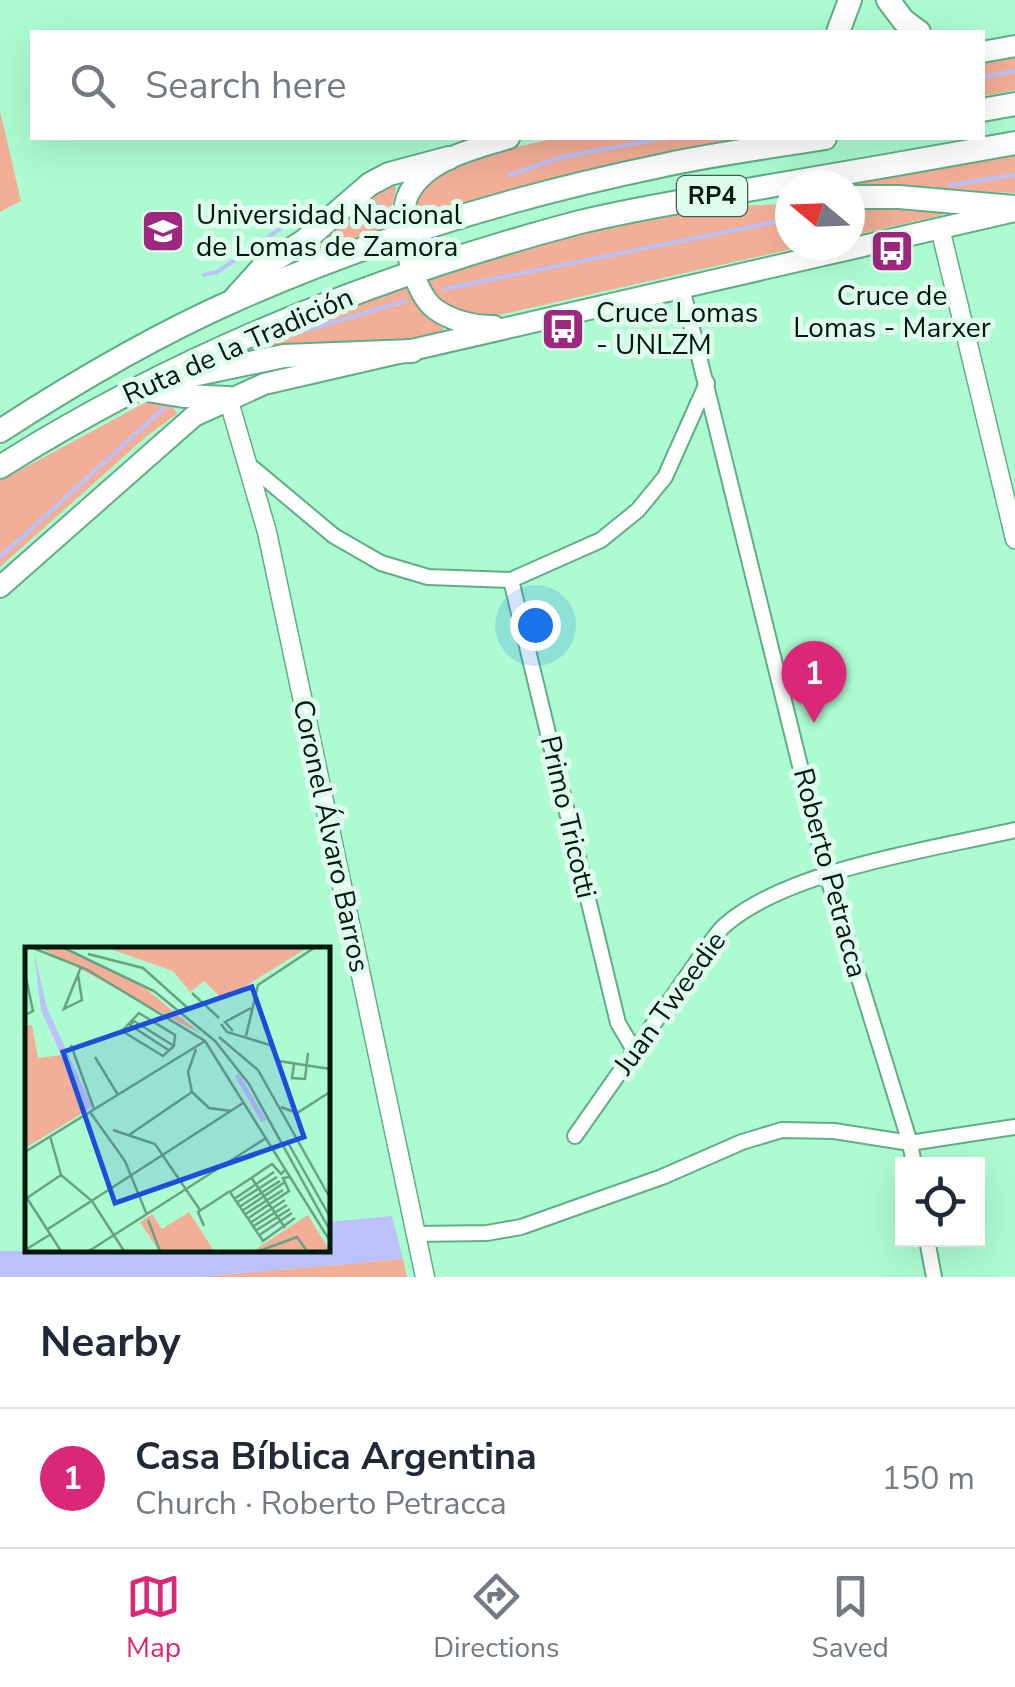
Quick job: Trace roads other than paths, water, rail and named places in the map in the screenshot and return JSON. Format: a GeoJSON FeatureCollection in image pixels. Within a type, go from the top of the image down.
{"type":"FeatureCollection","features":[{"type":"Feature","properties":{"kind":"main road"},"geometry":{"type":"LineString","coordinates":[[839,30],[850,0]]}},
{"type":"Feature","properties":{"kind":"main road"},"geometry":{"type":"LineString","coordinates":[[888,0],[917,30]]}},
{"type":"Feature","properties":{"kind":"main road"},"geometry":{"type":"LineString","coordinates":[[985,51],[1015,46]]}},
{"type":"Feature","properties":{"kind":"main road"},"geometry":{"type":"LineString","coordinates":[[985,109],[1015,104]]}},
{"type":"Feature","properties":{"kind":"main road"},"geometry":{"type":"LineString","coordinates":[[233,301],[262,268],[304,240],[370,184],[389,174],[503,140]]}},
{"type":"Feature","properties":{"kind":"main road","name":"Ruta de la Tradición"},"geometry":{"type":"LineString","coordinates":[[0,430],[162,336],[233,301],[404,235],[644,170],[814,140]]}},
{"type":"Feature","properties":{"kind":"main road","name":"Ruta de la Tradición"},"geometry":{"type":"LineString","coordinates":[[0,467],[79,420],[247,336],[414,271],[578,223],[1015,144]]}},
{"type":"Feature","properties":{"kind":"main road"},"geometry":{"type":"LineString","coordinates":[[449,158],[426,173],[408,194],[404,235],[424,296],[445,314],[481,326],[521,325]]}},
{"type":"Feature","properties":{"kind":"main road"},"geometry":{"type":"LineString","coordinates":[[865,197],[1015,209]]}},
{"type":"Feature","properties":{"kind":"main road"},"geometry":{"type":"LineString","coordinates":[[702,198],[775,198]]}},
{"type":"Feature","properties":{"kind":"main road"},"geometry":{"type":"LineString","coordinates":[[0,587],[194,416],[264,384],[1015,209]]}},
{"type":"Feature","properties":{"kind":"main road"},"geometry":{"type":"LineString","coordinates":[[141,389],[240,363],[284,356],[412,351]]}},
{"type":"Feature","properties":{"kind":"main road"},"geometry":{"type":"LineString","coordinates":[[141,389],[228,398]]}},
{"type":"Feature","properties":{"kind":"street"},"geometry":{"type":"LineString","coordinates":[[940,228],[1015,540]]}},
{"type":"Feature","properties":{"kind":"street","name":"Roberto Petracca"},"geometry":{"type":"LineString","coordinates":[[682,288],[827,874],[913,1157]]}},
{"type":"Feature","properties":{"kind":"street"},"geometry":{"type":"LineString","coordinates":[[248,464],[334,536],[381,563],[428,577],[512,580],[600,540],[638,510],[665,478],[707,383]]}},
{"type":"Feature","properties":{"kind":"street","name":"Coronel Álvaro Barros"},"geometry":{"type":"LineString","coordinates":[[228,398],[267,532],[425,1277]]}},
{"type":"Feature","properties":{"kind":"street","name":"Primo Tricotti"},"geometry":{"type":"LineString","coordinates":[[512,580],[618,1023],[634,1050]]}},
{"type":"Feature","properties":{"kind":"street","name":"Juan Tweedie"},"geometry":{"type":"LineString","coordinates":[[575,1136],[722,927],[784,890],[827,874],[1015,830]]}},
{"type":"Feature","properties":{"kind":"street"},"geometry":{"type":"LineString","coordinates":[[416,1234],[487,1233],[521,1226],[662,1178],[742,1142],[782,1130],[834,1131],[910,1143],[1015,1128]]}},
{"type":"Feature","properties":{"kind":"street"},"geometry":{"type":"LineString","coordinates":[[928,1247],[934,1277]]}},
{"type":"Feature","properties":{"kind":"water"},"geometry":{"type":"Polygon","coordinates":[[[392,1216],[403,1259],[199,1277],[0,1277],[0,1251],[330,1252],[330,1222],[392,1216]]]}},
{"type":"Feature","properties":{"kind":"waterway"},"geometry":{"type":"LineString","coordinates":[[985,76],[1015,71]]}},
{"type":"Feature","properties":{"kind":"waterway"},"geometry":{"type":"LineString","coordinates":[[510,175],[562,157],[654,140]]}},
{"type":"Feature","properties":{"kind":"waterway"},"geometry":{"type":"LineString","coordinates":[[950,185],[1015,175]]}},
{"type":"Feature","properties":{"kind":"waterway"},"geometry":{"type":"LineString","coordinates":[[342,223],[378,204]]}},
{"type":"Feature","properties":{"kind":"waterway"},"geometry":{"type":"LineString","coordinates":[[204,275],[217,272],[293,220],[304,220]]}},
{"type":"Feature","properties":{"kind":"waterway"},"geometry":{"type":"LineString","coordinates":[[444,289],[775,222]]}},
{"type":"Feature","properties":{"kind":"waterway"},"geometry":{"type":"LineString","coordinates":[[280,338],[405,301]]}},
{"type":"Feature","properties":{"kind":"waterway"},"geometry":{"type":"LineString","coordinates":[[0,557],[164,408]]}},
{"type":"Feature","properties":{"kind":"place","name":"Universidad Nacional de Lomas de Zamora"},"geometry":{"type":"Point","coordinates":[163,231]}},
{"type":"Feature","properties":{"kind":"place","name":"Cruce de Lomas - Marxer"},"geometry":{"type":"Point","coordinates":[892,251]}},
{"type":"Feature","properties":{"kind":"place","name":"Cruce Lomas - UNLZM"},"geometry":{"type":"Point","coordinates":[563,329]}},
{"type":"Feature","properties":{"kind":"place","name":"Casa Bíblica Argentina"},"geometry":{"type":"Point","coordinates":[814,723]}}]}
